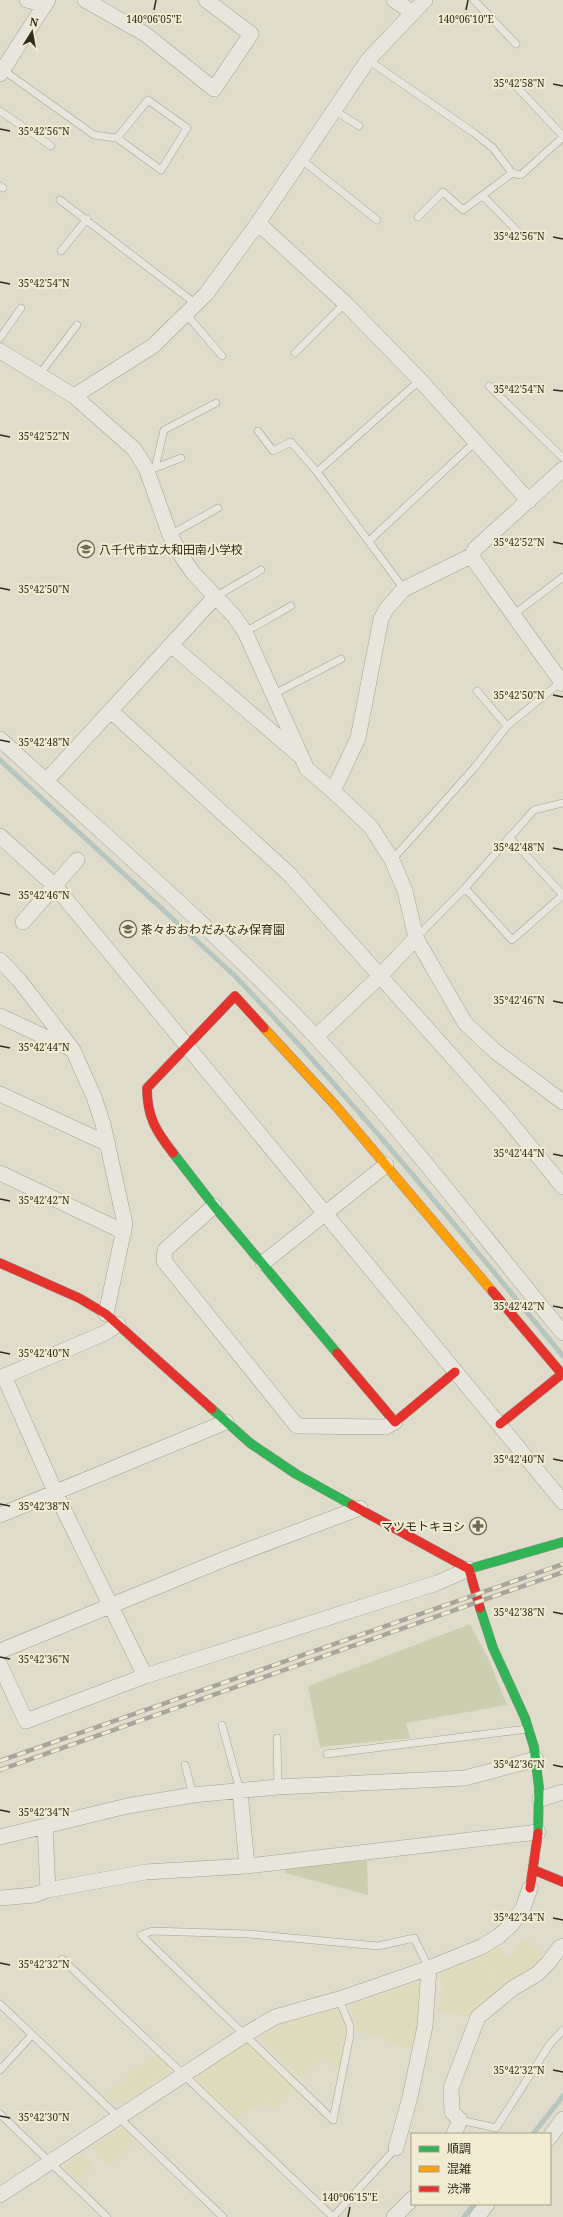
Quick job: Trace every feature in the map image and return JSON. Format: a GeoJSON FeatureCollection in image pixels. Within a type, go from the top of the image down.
{"type":"FeatureCollection","features":[{"type":"Feature","properties":{"kind":"street"},"geometry":{"type":"LineString","coordinates":[[1,72],[47,2],[27,0]]}},
{"type":"Feature","properties":{"kind":"street"},"geometry":{"type":"LineString","coordinates":[[85,0],[145,34],[214,89],[251,34],[206,0]]}},
{"type":"Feature","properties":{"kind":"street"},"geometry":{"type":"LineString","coordinates":[[394,0],[412,12]]}},
{"type":"Feature","properties":{"kind":"street"},"geometry":{"type":"LineString","coordinates":[[74,396],[153,346],[206,294],[302,160],[368,60],[412,12],[426,0]]}},
{"type":"Feature","properties":{"kind":"street"},"geometry":{"type":"LineString","coordinates":[[258,223],[345,303],[420,380],[529,502]]}},
{"type":"Feature","properties":{"kind":"street"},"geometry":{"type":"LineString","coordinates":[[0,351],[74,396],[134,449],[151,470],[170,535],[184,560],[215,597],[234,616],[245,632],[307,769],[371,827],[392,860],[405,891],[416,938],[465,1023],[496,1052],[563,1102]]}},
{"type":"Feature","properties":{"kind":"street"},"geometry":{"type":"LineString","coordinates":[[333,791],[358,738],[381,619],[387,608],[404,589],[471,556],[476,548],[529,502],[563,469]]}},
{"type":"Feature","properties":{"kind":"street"},"geometry":{"type":"LineString","coordinates":[[471,556],[562,682]]}},
{"type":"Feature","properties":{"kind":"street"},"geometry":{"type":"LineString","coordinates":[[46,781],[215,597]]}},
{"type":"Feature","properties":{"kind":"street"},"geometry":{"type":"LineString","coordinates":[[171,645],[301,756]]}},
{"type":"Feature","properties":{"kind":"street"},"geometry":{"type":"LineString","coordinates":[[111,711],[289,874],[379,977],[506,1117],[563,1187]]}},
{"type":"Feature","properties":{"kind":"street"},"geometry":{"type":"LineString","coordinates":[[0,739],[253,973],[316,1037],[397,1131],[563,1333]]}},
{"type":"Feature","properties":{"kind":"street"},"geometry":{"type":"LineString","coordinates":[[0,836],[54,886],[563,1502]]}},
{"type":"Feature","properties":{"kind":"street"},"geometry":{"type":"LineString","coordinates":[[23,922],[77,860]]}},
{"type":"Feature","properties":{"kind":"street"},"geometry":{"type":"LineString","coordinates":[[316,1037],[379,977],[416,938]]}},
{"type":"Feature","properties":{"kind":"street"},"geometry":{"type":"LineString","coordinates":[[0,960],[24,986],[73,1050],[94,1097],[108,1144],[125,1224],[106,1314]]}},
{"type":"Feature","properties":{"kind":"street"},"geometry":{"type":"LineString","coordinates":[[396,1422],[214,1206],[155,1130],[147,1099],[147,1088],[186,1045],[235,996],[335,1105],[562,1374],[500,1424]]}},
{"type":"Feature","properties":{"kind":"street"},"geometry":{"type":"LineString","coordinates":[[0,1016],[73,1050]]}},
{"type":"Feature","properties":{"kind":"street"},"geometry":{"type":"LineString","coordinates":[[0,1094],[108,1144]]}},
{"type":"Feature","properties":{"kind":"street"},"geometry":{"type":"LineString","coordinates":[[263,1263],[386,1165]]}},
{"type":"Feature","properties":{"kind":"street"},"geometry":{"type":"LineString","coordinates":[[0,1173],[124,1232]]}},
{"type":"Feature","properties":{"kind":"street"},"geometry":{"type":"LineString","coordinates":[[214,1206],[165,1250],[164,1261],[297,1426],[386,1427],[396,1422],[455,1372]]}},
{"type":"Feature","properties":{"kind":"street"},"geometry":{"type":"LineString","coordinates":[[0,1263],[79,1298],[106,1314],[250,1443],[296,1474],[469,1569],[493,1648],[529,1728],[536,1759],[540,1798],[534,1870],[530,1888],[523,1908],[512,1924],[499,1936],[481,1947],[428,1968],[339,1999],[275,2017],[246,2034],[0,2195]]}},
{"type":"Feature","properties":{"kind":"street"},"geometry":{"type":"LineString","coordinates":[[118,1324],[105,1333],[2,1377],[145,1676]]}},
{"type":"Feature","properties":{"kind":"street"},"geometry":{"type":"LineString","coordinates":[[0,1515],[226,1422]]}},
{"type":"Feature","properties":{"kind":"street"},"geometry":{"type":"LineString","coordinates":[[0,1651],[227,1558],[360,1508]]}},
{"type":"Feature","properties":{"kind":"street"},"geometry":{"type":"LineString","coordinates":[[0,1665],[26,1721],[145,1676],[437,1583],[469,1569],[563,1542]]}},
{"type":"Feature","properties":{"kind":"street"},"geometry":{"type":"LineString","coordinates":[[0,1837],[127,1806],[193,1795],[278,1787],[465,1778],[536,1759]]}},
{"type":"Feature","properties":{"kind":"street"},"geometry":{"type":"LineString","coordinates":[[240,1791],[247,1866]]}},
{"type":"Feature","properties":{"kind":"street"},"geometry":{"type":"LineString","coordinates":[[540,1798],[563,1792]]}},
{"type":"Feature","properties":{"kind":"street"},"geometry":{"type":"LineString","coordinates":[[46,1827],[48,1890]]}},
{"type":"Feature","properties":{"kind":"street"},"geometry":{"type":"LineString","coordinates":[[0,1898],[34,1895],[48,1890],[146,1872],[247,1866],[538,1832]]}},
{"type":"Feature","properties":{"kind":"street"},"geometry":{"type":"LineString","coordinates":[[534,1870],[561,1878]]}},
{"type":"Feature","properties":{"kind":"street"},"geometry":{"type":"LineString","coordinates":[[454,2133],[460,2120],[452,2112],[451,2088],[478,2017],[513,1988],[537,1974],[548,1963],[560,1946],[563,1946]]}},
{"type":"Feature","properties":{"kind":"street"},"geometry":{"type":"LineString","coordinates":[[396,2148],[410,2097],[425,2026],[428,1968]]}},
{"type":"Feature","properties":{"kind":"street"},"geometry":{"type":"LineString","coordinates":[[551,2136],[563,2119]]}},
{"type":"Feature","properties":{"kind":"street"},"geometry":{"type":"LineString","coordinates":[[394,2217],[411,2200]]}},
{"type":"Feature","properties":{"kind":"street"},"geometry":{"type":"LineString","coordinates":[[477,2217],[486,2205]]}},
{"type":"Feature","properties":{"kind":"lane"},"geometry":{"type":"LineString","coordinates":[[474,0],[516,44]]}},
{"type":"Feature","properties":{"kind":"lane"},"geometry":{"type":"LineString","coordinates":[[368,60],[474,133],[493,148],[512,173],[521,175],[563,136],[515,85]]}},
{"type":"Feature","properties":{"kind":"lane"},"geometry":{"type":"LineString","coordinates":[[1,72],[94,135],[117,138],[160,170],[188,128],[148,100],[117,138]]}},
{"type":"Feature","properties":{"kind":"lane"},"geometry":{"type":"LineString","coordinates":[[334,110],[359,126]]}},
{"type":"Feature","properties":{"kind":"lane"},"geometry":{"type":"LineString","coordinates":[[0,111],[51,146]]}},
{"type":"Feature","properties":{"kind":"lane"},"geometry":{"type":"LineString","coordinates":[[302,160],[377,220]]}},
{"type":"Feature","properties":{"kind":"lane"},"geometry":{"type":"LineString","coordinates":[[418,217],[443,192],[463,210],[512,173]]}},
{"type":"Feature","properties":{"kind":"lane"},"geometry":{"type":"LineString","coordinates":[[483,196],[517,231]]}},
{"type":"Feature","properties":{"kind":"lane"},"geometry":{"type":"LineString","coordinates":[[60,200],[87,219],[191,309],[222,356]]}},
{"type":"Feature","properties":{"kind":"lane"},"geometry":{"type":"LineString","coordinates":[[61,251],[87,219]]}},
{"type":"Feature","properties":{"kind":"lane"},"geometry":{"type":"LineString","coordinates":[[295,354],[345,303]]}},
{"type":"Feature","properties":{"kind":"lane"},"geometry":{"type":"LineString","coordinates":[[0,338],[21,308]]}},
{"type":"Feature","properties":{"kind":"lane"},"geometry":{"type":"LineString","coordinates":[[38,375],[76,325]]}},
{"type":"Feature","properties":{"kind":"lane"},"geometry":{"type":"LineString","coordinates":[[317,472],[420,380]]}},
{"type":"Feature","properties":{"kind":"lane"},"geometry":{"type":"LineString","coordinates":[[489,386],[563,458]]}},
{"type":"Feature","properties":{"kind":"lane"},"geometry":{"type":"LineString","coordinates":[[151,470],[164,430],[216,403]]}},
{"type":"Feature","properties":{"kind":"lane"},"geometry":{"type":"LineString","coordinates":[[258,431],[273,451],[291,442],[317,472],[404,589]]}},
{"type":"Feature","properties":{"kind":"lane"},"geometry":{"type":"LineString","coordinates":[[369,541],[475,442]]}},
{"type":"Feature","properties":{"kind":"lane"},"geometry":{"type":"LineString","coordinates":[[151,470],[181,458]]}},
{"type":"Feature","properties":{"kind":"lane"},"geometry":{"type":"LineString","coordinates":[[170,535],[218,508]]}},
{"type":"Feature","properties":{"kind":"lane"},"geometry":{"type":"LineString","coordinates":[[215,597],[261,570]]}},
{"type":"Feature","properties":{"kind":"lane"},"geometry":{"type":"LineString","coordinates":[[513,615],[563,578]]}},
{"type":"Feature","properties":{"kind":"lane"},"geometry":{"type":"LineString","coordinates":[[245,632],[291,606]]}},
{"type":"Feature","properties":{"kind":"lane"},"geometry":{"type":"LineString","coordinates":[[274,694],[341,659]]}},
{"type":"Feature","properties":{"kind":"lane"},"geometry":{"type":"LineString","coordinates":[[392,860],[475,767],[507,726],[562,682]]}},
{"type":"Feature","properties":{"kind":"lane"},"geometry":{"type":"LineString","coordinates":[[477,691],[507,726]]}},
{"type":"Feature","properties":{"kind":"lane"},"geometry":{"type":"LineString","coordinates":[[416,938],[465,888],[534,810],[563,803]]}},
{"type":"Feature","properties":{"kind":"lane"},"geometry":{"type":"LineString","coordinates":[[465,888],[512,940],[563,895],[509,837]]}},
{"type":"Feature","properties":{"kind":"lane"},"geometry":{"type":"LineString","coordinates":[[222,1725],[240,1791]]}},
{"type":"Feature","properties":{"kind":"lane"},"geometry":{"type":"LineString","coordinates":[[327,1754],[529,1728]]}},
{"type":"Feature","properties":{"kind":"lane"},"geometry":{"type":"LineString","coordinates":[[277,1738],[278,1787]]}},
{"type":"Feature","properties":{"kind":"lane"},"geometry":{"type":"LineString","coordinates":[[185,1765],[193,1795]]}},
{"type":"Feature","properties":{"kind":"lane"},"geometry":{"type":"LineString","coordinates":[[339,1999],[350,2026],[350,2035],[333,2120],[246,2034],[141,1935],[152,1931],[248,1934],[378,1946],[414,1938],[428,1968]]}},
{"type":"Feature","properties":{"kind":"lane"},"geometry":{"type":"LineString","coordinates":[[62,1958],[333,2217],[396,2148]]}},
{"type":"Feature","properties":{"kind":"lane"},"geometry":{"type":"LineString","coordinates":[[0,2004],[223,2217]]}},
{"type":"Feature","properties":{"kind":"lane"},"geometry":{"type":"LineString","coordinates":[[460,2120],[496,2128],[550,2044],[563,2030]]}},
{"type":"Feature","properties":{"kind":"lane"},"geometry":{"type":"LineString","coordinates":[[0,2070],[32,2036]]}},
{"type":"Feature","properties":{"kind":"lane"},"geometry":{"type":"LineString","coordinates":[[0,2114],[107,2217]]}},
{"type":"Feature","properties":{"kind":"shaded area"},"geometry":{"type":"Polygon","coordinates":[[[524,1938],[544,1954],[532,1969],[499,1989],[482,1956],[498,1947],[509,1957],[524,1938]]]}},
{"type":"Feature","properties":{"kind":"shaded area"},"geometry":{"type":"Polygon","coordinates":[[[481,1957],[499,1991],[472,2018],[439,2011],[443,1989],[439,1974],[481,1957]]]}},
{"type":"Feature","properties":{"kind":"shaded area"},"geometry":{"type":"Polygon","coordinates":[[[417,1982],[422,1985],[420,2013],[412,2049],[386,2043],[386,2037],[354,2031],[355,2023],[350,2009],[351,2005],[390,1993],[417,1982]]]}},
{"type":"Feature","properties":{"kind":"shaded area"},"geometry":{"type":"Polygon","coordinates":[[[334,2010],[341,2012],[347,2027],[339,2071],[322,2056],[301,2078],[260,2037],[282,2023],[334,2010]]]}},
{"type":"Feature","properties":{"kind":"shaded area"},"geometry":{"type":"Polygon","coordinates":[[[246,2044],[250,2045],[294,2089],[274,2109],[267,2102],[235,2118],[195,2080],[196,2076],[246,2044]]]}},
{"type":"Feature","properties":{"kind":"shaded area"},"geometry":{"type":"Polygon","coordinates":[[[157,2052],[170,2066],[171,2071],[118,2106],[116,2105],[106,2095],[157,2052]]]}},
{"type":"Feature","properties":{"kind":"shaded area"},"geometry":{"type":"Polygon","coordinates":[[[123,2127],[136,2140],[110,2166],[91,2148],[123,2127]]]}},
{"type":"Feature","properties":{"kind":"shaded area"},"geometry":{"type":"Polygon","coordinates":[[[81,2153],[94,2166],[79,2182],[63,2166],[81,2153]]]}},
{"type":"Feature","properties":{"kind":"green space"},"geometry":{"type":"Polygon","coordinates":[[[470,1624],[489,1660],[507,1705],[406,1723],[410,1738],[320,1747],[308,1686],[470,1624]]]}},
{"type":"Feature","properties":{"kind":"green space"},"geometry":{"type":"Polygon","coordinates":[[[367,1860],[368,1895],[285,1873],[285,1869],[367,1860]]]}},
{"type":"Feature","properties":{"kind":"waterway"},"geometry":{"type":"LineString","coordinates":[[0,760],[234,975],[361,1114],[563,1356]]}},
{"type":"Feature","properties":{"kind":"waterway"},"geometry":{"type":"LineString","coordinates":[[534,2133],[563,2096]]}},
{"type":"Feature","properties":{"kind":"waterway"},"geometry":{"type":"LineString","coordinates":[[464,2217],[473,2205]]}},
{"type":"Feature","properties":{"kind":"railway"},"geometry":{"type":"LineString","coordinates":[[0,1761],[563,1564]]}},
{"type":"Feature","properties":{"kind":"railway"},"geometry":{"type":"LineString","coordinates":[[0,1770],[563,1572]]}},
{"type":"Feature","properties":{"kind":"traffic: fast"},"geometry":{"type":"LineString","coordinates":[[173,1153],[214,1206],[337,1353]]}},
{"type":"Feature","properties":{"kind":"traffic: fast"},"geometry":{"type":"LineString","coordinates":[[212,1409],[250,1443],[296,1474],[352,1505]]}},
{"type":"Feature","properties":{"kind":"traffic: fast"},"geometry":{"type":"LineString","coordinates":[[469,1569],[563,1542]]}},
{"type":"Feature","properties":{"kind":"traffic: fast"},"geometry":{"type":"LineString","coordinates":[[480,1608],[493,1648],[525,1718],[534,1747],[539,1788],[538,1833]]}},
{"type":"Feature","properties":{"kind":"traffic: slow"},"geometry":{"type":"LineString","coordinates":[[264,1028],[335,1105],[492,1291]]}},
{"type":"Feature","properties":{"kind":"traffic: jam"},"geometry":{"type":"LineString","coordinates":[[173,1153],[157,1130],[151,1116],[147,1098],[147,1088],[235,996],[264,1028]]}},
{"type":"Feature","properties":{"kind":"traffic: jam"},"geometry":{"type":"LineString","coordinates":[[0,1263],[79,1298],[106,1314],[212,1409]]}},
{"type":"Feature","properties":{"kind":"traffic: jam"},"geometry":{"type":"LineString","coordinates":[[492,1291],[562,1374],[500,1424]]}},
{"type":"Feature","properties":{"kind":"traffic: jam"},"geometry":{"type":"LineString","coordinates":[[337,1353],[395,1422],[455,1372]]}},
{"type":"Feature","properties":{"kind":"traffic: jam"},"geometry":{"type":"LineString","coordinates":[[352,1505],[469,1569],[480,1608]]}},
{"type":"Feature","properties":{"kind":"traffic: jam"},"geometry":{"type":"LineString","coordinates":[[530,1888],[538,1833]]}},
{"type":"Feature","properties":{"kind":"traffic: jam"},"geometry":{"type":"LineString","coordinates":[[534,1870],[563,1882]]}},
{"type":"Feature","properties":{"kind":"place","name":"八千代市立大和田南小学校"},"geometry":{"type":"Point","coordinates":[86,549]}},
{"type":"Feature","properties":{"kind":"place","name":"茶々おおわだみなみ保育園"},"geometry":{"type":"Point","coordinates":[128,929]}},
{"type":"Feature","properties":{"kind":"place","name":"マツモトキヨシ"},"geometry":{"type":"Point","coordinates":[478,1526]}}]}
